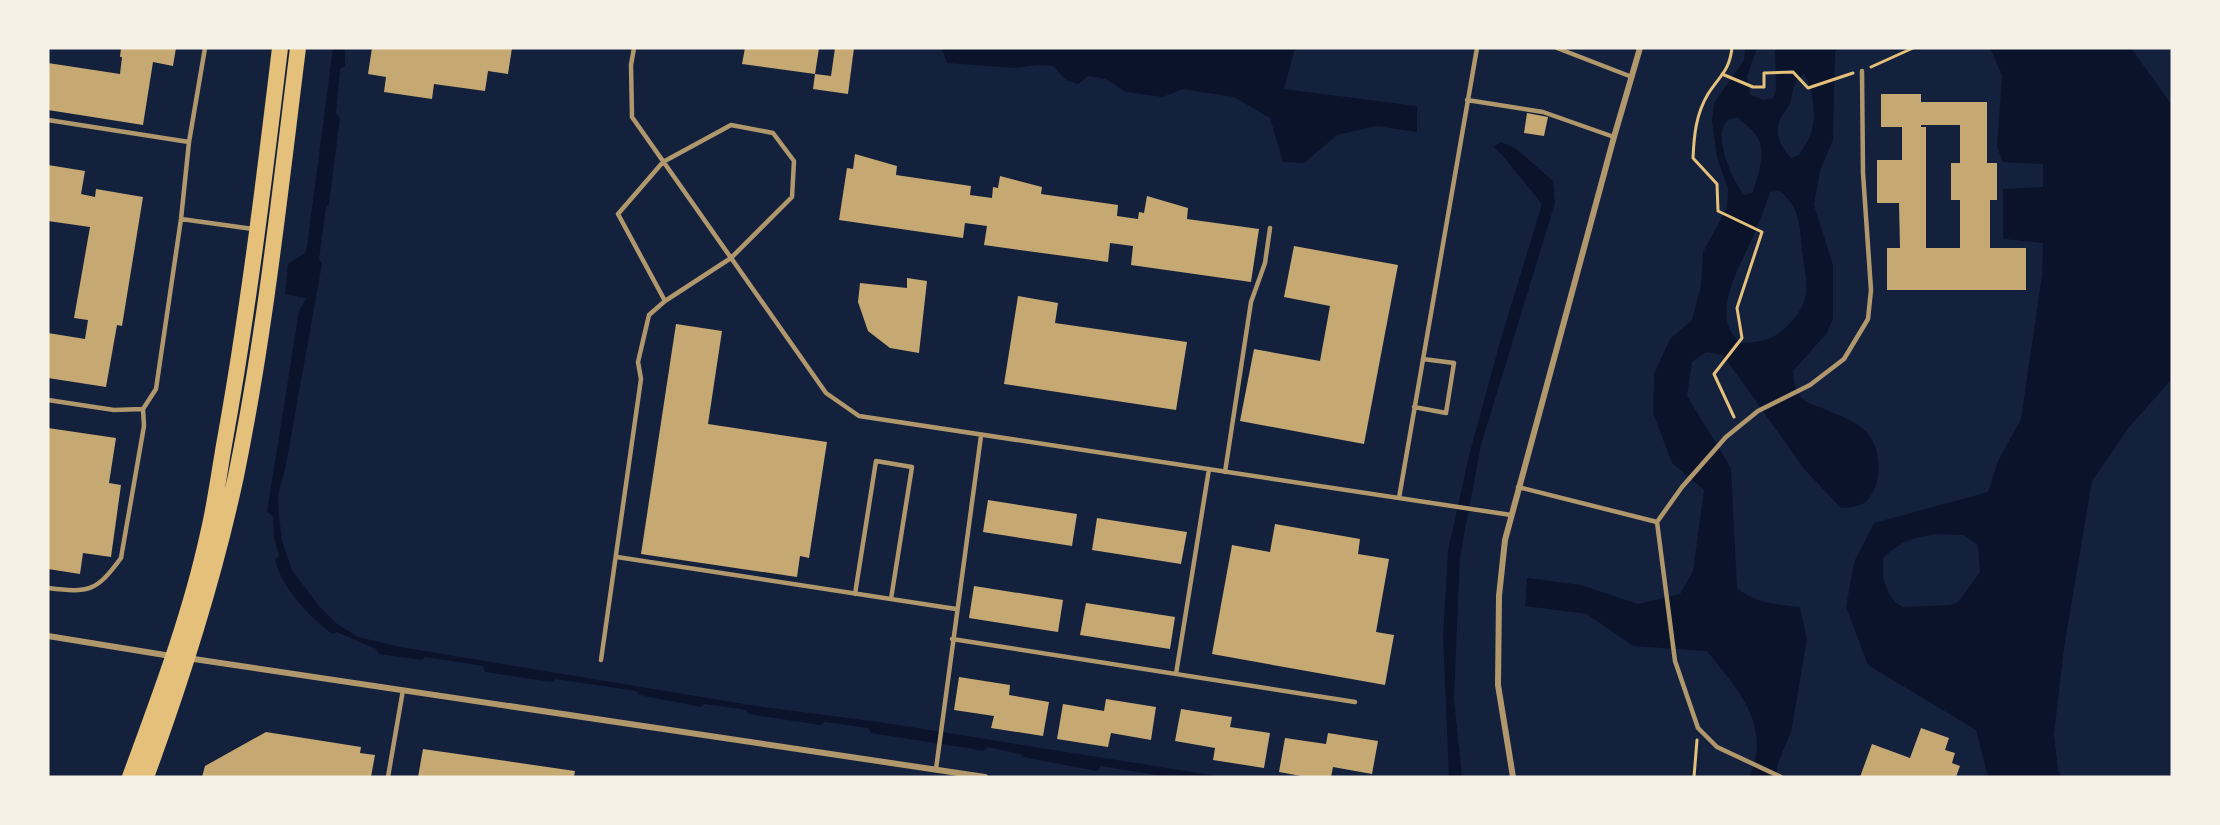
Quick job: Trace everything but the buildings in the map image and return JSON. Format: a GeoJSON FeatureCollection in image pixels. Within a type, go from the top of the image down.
{"type":"FeatureCollection","features":[{"type":"Feature","properties":{"kind":"highway"},"geometry":{"type":"LineString","coordinates":[[266,231],[280,48]]}},
{"type":"Feature","properties":{"kind":"highway"},"geometry":{"type":"LineString","coordinates":[[146,777],[180,657],[208,534],[266,231],[298,48]]}},
{"type":"Feature","properties":{"kind":"highway"},"geometry":{"type":"LineString","coordinates":[[130,777],[180,657]]}},
{"type":"Feature","properties":{"kind":"street"},"geometry":{"type":"LineString","coordinates":[[1513,777],[1498,685],[1499,596],[1504,540],[1640,48]]}},
{"type":"Feature","properties":{"kind":"street"},"geometry":{"type":"LineString","coordinates":[[48,636],[985,777]]}},
{"type":"Feature","properties":{"kind":"street"},"geometry":{"type":"LineString","coordinates":[[934,777],[936,769]]}},
{"type":"Feature","properties":{"kind":"lane"},"geometry":{"type":"LineString","coordinates":[[48,588],[72,591],[93,588],[109,574],[121,558],[144,426],[143,409],[156,389],[182,219],[189,142],[205,48]]}},
{"type":"Feature","properties":{"kind":"lane"},"geometry":{"type":"LineString","coordinates":[[634,48],[632,117],[826,393],[859,416],[1511,515]]}},
{"type":"Feature","properties":{"kind":"lane"},"geometry":{"type":"LineString","coordinates":[[1399,498],[1477,48]]}},
{"type":"Feature","properties":{"kind":"lane"},"geometry":{"type":"LineString","coordinates":[[1557,48],[1632,77]]}},
{"type":"Feature","properties":{"kind":"lane"},"geometry":{"type":"LineString","coordinates":[[1781,777],[1717,747],[1698,728],[1675,661],[1657,522],[1682,487],[1726,436],[1758,411],[1810,385],[1844,359],[1868,319],[1870,290],[1863,173],[1862,71]]}},
{"type":"Feature","properties":{"kind":"lane"},"geometry":{"type":"LineString","coordinates":[[1467,100],[1543,112],[1614,137]]}},
{"type":"Feature","properties":{"kind":"lane"},"geometry":{"type":"LineString","coordinates":[[48,120],[189,142]]}},
{"type":"Feature","properties":{"kind":"lane"},"geometry":{"type":"LineString","coordinates":[[601,660],[641,379],[638,362],[650,315],[665,302],[731,258],[792,197],[794,161],[773,133],[731,125],[663,162],[618,214],[665,302]]}},
{"type":"Feature","properties":{"kind":"lane"},"geometry":{"type":"LineString","coordinates":[[182,219],[266,231]]}},
{"type":"Feature","properties":{"kind":"lane"},"geometry":{"type":"LineString","coordinates":[[1225,472],[1251,302],[1265,263],[1270,228]]}},
{"type":"Feature","properties":{"kind":"lane"},"geometry":{"type":"LineString","coordinates":[[1414,407],[1446,412],[1454,363],[1423,359]]}},
{"type":"Feature","properties":{"kind":"lane"},"geometry":{"type":"LineString","coordinates":[[48,400],[114,410],[143,409]]}},
{"type":"Feature","properties":{"kind":"lane"},"geometry":{"type":"LineString","coordinates":[[936,769],[981,436]]}},
{"type":"Feature","properties":{"kind":"lane"},"geometry":{"type":"LineString","coordinates":[[855,594],[876,461],[912,467],[891,599]]}},
{"type":"Feature","properties":{"kind":"lane"},"geometry":{"type":"LineString","coordinates":[[1176,674],[1209,469]]}},
{"type":"Feature","properties":{"kind":"lane"},"geometry":{"type":"LineString","coordinates":[[1518,487],[1657,522]]}},
{"type":"Feature","properties":{"kind":"lane"},"geometry":{"type":"LineString","coordinates":[[617,556],[956,609]]}},
{"type":"Feature","properties":{"kind":"lane"},"geometry":{"type":"LineString","coordinates":[[952,639],[1355,702]]}},
{"type":"Feature","properties":{"kind":"lane"},"geometry":{"type":"LineString","coordinates":[[388,777],[403,690]]}},
{"type":"Feature","properties":{"kind":"path"},"geometry":{"type":"LineString","coordinates":[[1731,48],[1730,63],[1707,95],[1695,123],[1693,158],[1717,184],[1718,211],[1762,232],[1737,308],[1742,338],[1714,374],[1738,427]]}},
{"type":"Feature","properties":{"kind":"path"},"geometry":{"type":"LineString","coordinates":[[1722,74],[1753,87],[1764,87],[1764,73],[1793,72],[1808,88],[1862,71],[1913,48]]}},
{"type":"Feature","properties":{"kind":"path"},"geometry":{"type":"LineString","coordinates":[[1694,777],[1698,728]]}},
{"type":"Feature","properties":{"kind":"water"},"geometry":{"type":"Polygon","coordinates":[[[333,48],[345,48],[345,66],[340,69],[336,113],[340,118],[319,259],[322,264],[285,470],[278,494],[282,541],[292,570],[319,606],[336,623],[358,637],[400,647],[756,706],[879,722],[1223,777],[1169,777],[1101,766],[1097,771],[1023,757],[1020,754],[988,747],[983,751],[871,733],[868,728],[825,722],[820,725],[749,714],[746,710],[705,704],[701,707],[639,695],[636,691],[485,672],[483,666],[425,657],[422,660],[379,654],[376,649],[337,632],[332,634],[323,627],[298,601],[283,581],[275,559],[279,556],[274,538],[273,516],[267,512],[299,311],[306,298],[285,294],[288,264],[305,253],[307,246],[333,48]]]}},
{"type":"Feature","properties":{"kind":"water"},"geometry":{"type":"Polygon","coordinates":[[[942,48],[1295,48],[1284,89],[1417,106],[1417,132],[1376,126],[1337,135],[1304,163],[1283,162],[1270,118],[1234,97],[1183,89],[1163,97],[1126,92],[1106,79],[1088,76],[1078,84],[1066,80],[1053,66],[1037,65],[1015,68],[947,63],[942,48]]]}},
{"type":"Feature","properties":{"kind":"water"},"geometry":{"type":"Polygon","coordinates":[[[1745,48],[1757,48],[1747,76],[1750,95],[1764,100],[1773,98],[1776,90],[1775,48],[1838,48],[1835,52],[1833,140],[1820,171],[1814,205],[1833,265],[1833,318],[1827,333],[1793,371],[1793,375],[1797,391],[1805,401],[1850,420],[1865,431],[1875,447],[1879,465],[1876,485],[1867,501],[1859,506],[1841,508],[1805,470],[1723,355],[1706,352],[1692,362],[1687,396],[1731,468],[1737,588],[1759,600],[1800,607],[1807,640],[1791,732],[1777,765],[1777,777],[1749,777],[1755,759],[1757,741],[1754,725],[1740,694],[1707,651],[1633,646],[1587,614],[1525,606],[1527,578],[1581,585],[1638,604],[1680,594],[1693,571],[1704,490],[1672,463],[1653,413],[1654,374],[1670,339],[1692,320],[1701,286],[1703,252],[1727,208],[1728,189],[1717,157],[1712,121],[1714,103],[1744,60],[1745,48]],[[1804,74],[1795,84],[1790,103],[1778,125],[1780,140],[1791,158],[1799,155],[1810,137],[1813,124],[1812,93],[1804,74]],[[1737,117],[1728,120],[1723,126],[1723,146],[1730,169],[1745,195],[1753,192],[1761,162],[1761,147],[1753,132],[1737,117]],[[1780,191],[1770,192],[1736,273],[1727,304],[1727,319],[1731,332],[1741,343],[1761,341],[1777,334],[1796,317],[1805,299],[1806,281],[1798,217],[1792,204],[1780,191]]]}},
{"type":"Feature","properties":{"kind":"water"},"geometry":{"type":"Polygon","coordinates":[[[1990,48],[2131,48],[2172,105],[2172,379],[2130,426],[2092,481],[2064,648],[2054,734],[2058,770],[2062,777],[1988,777],[1976,730],[1868,665],[1846,607],[1854,562],[1874,523],[1988,492],[1998,461],[2021,419],[2042,275],[2043,243],[2003,239],[2003,189],[2043,187],[2043,164],[2003,162],[1997,147],[2002,75],[1990,48]],[[1936,534],[1913,539],[1901,544],[1883,558],[1883,577],[1889,594],[1895,602],[1903,607],[1950,605],[1958,602],[1980,572],[1978,545],[1963,535],[1936,534]]]}},
{"type":"Feature","properties":{"kind":"water"},"geometry":{"type":"Polygon","coordinates":[[[1501,142],[1515,148],[1553,181],[1555,203],[1481,445],[1460,556],[1454,698],[1462,777],[1449,777],[1443,636],[1448,551],[1469,456],[1500,342],[1542,204],[1494,147],[1501,142]]]}}]}
